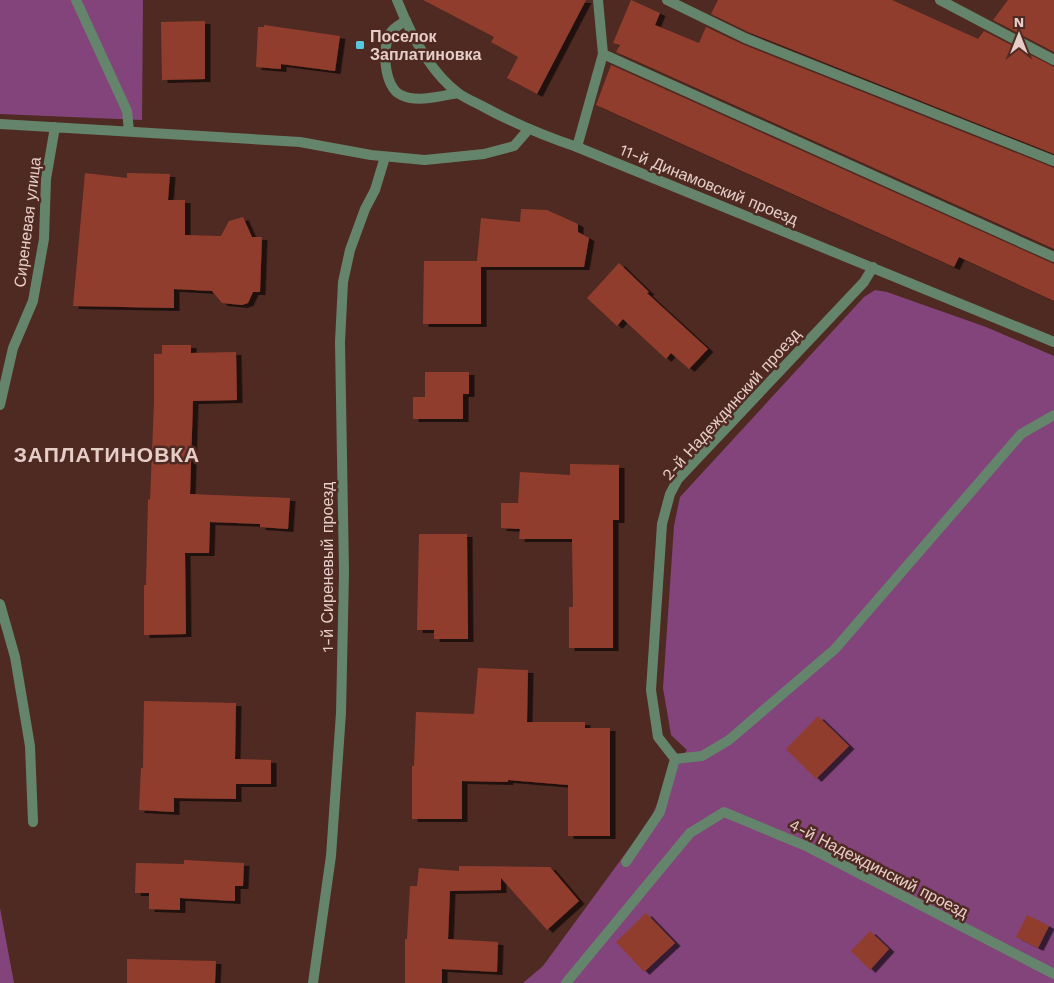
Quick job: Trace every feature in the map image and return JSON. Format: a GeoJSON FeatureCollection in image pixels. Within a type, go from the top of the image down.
{"type":"FeatureCollection","features":[{"type":"Feature","properties":{"kind":"street"},"geometry":{"type":"LineString","coordinates":[[76,0],[127,111],[130,131]]}},
{"type":"Feature","properties":{"kind":"street","name":"11-й Динамовский проезд"},"geometry":{"type":"LineString","coordinates":[[397,0],[406,21],[431,64],[458,93],[528,130],[577,147],[1054,342]]}},
{"type":"Feature","properties":{"kind":"street"},"geometry":{"type":"LineString","coordinates":[[577,147],[603,54],[598,0]]}},
{"type":"Feature","properties":{"kind":"street"},"geometry":{"type":"LineString","coordinates":[[667,0],[745,38],[1054,160]]}},
{"type":"Feature","properties":{"kind":"street"},"geometry":{"type":"LineString","coordinates":[[940,0],[1054,60]]}},
{"type":"Feature","properties":{"kind":"street"},"geometry":{"type":"LineString","coordinates":[[406,21],[389,34],[385,50],[388,83],[400,95],[426,98],[458,93]]}},
{"type":"Feature","properties":{"kind":"street"},"geometry":{"type":"LineString","coordinates":[[603,54],[1054,257]]}},
{"type":"Feature","properties":{"kind":"street"},"geometry":{"type":"LineString","coordinates":[[0,124],[300,142],[385,156],[425,160],[484,154],[514,146],[528,130]]}},
{"type":"Feature","properties":{"kind":"street","name":"Сиреневая улица"},"geometry":{"type":"LineString","coordinates":[[0,405],[13,348],[33,301],[44,239],[46,180],[55,127]]}},
{"type":"Feature","properties":{"kind":"street","name":"1-й Сиреневый проезд"},"geometry":{"type":"LineString","coordinates":[[313,983],[331,856],[341,713],[344,572],[340,342],[343,282],[350,250],[365,209],[375,190],[385,156]]}},
{"type":"Feature","properties":{"kind":"street","name":"2-й Надеждинский проезд"},"geometry":{"type":"LineString","coordinates":[[675,759],[658,737],[651,690],[662,524],[670,494],[678,480],[864,282],[873,267]]}},
{"type":"Feature","properties":{"kind":"street"},"geometry":{"type":"LineString","coordinates":[[626,862],[660,812],[675,759],[702,756],[729,740],[835,649],[1021,434],[1054,415]]}},
{"type":"Feature","properties":{"kind":"street"},"geometry":{"type":"LineString","coordinates":[[0,604],[15,657],[30,746],[33,822]]}},
{"type":"Feature","properties":{"kind":"street","name":"4-й Надеждинский проезд"},"geometry":{"type":"LineString","coordinates":[[566,983],[690,833],[724,812],[808,847],[1054,974]]}},
{"type":"Feature","properties":{"kind":"shaded area"},"geometry":{"type":"Polygon","coordinates":[[[0,0],[143,0],[142,120],[0,114],[0,0]]]}},
{"type":"Feature","properties":{"kind":"shaded area"},"geometry":{"type":"Polygon","coordinates":[[[875,290],[887,292],[986,327],[1054,356],[1054,983],[523,983],[543,966],[650,820],[673,768],[687,750],[671,735],[663,688],[674,526],[680,497],[864,297],[875,290]]]}},
{"type":"Feature","properties":{"kind":"shaded area"},"geometry":{"type":"Polygon","coordinates":[[[0,908],[14,983],[0,983],[0,908]]]}},
{"type":"Feature","properties":{"kind":"building"},"geometry":{"type":"Polygon","coordinates":[[[423,0],[586,0],[537,94],[507,78],[518,57],[491,42],[494,37],[423,0]]]}},
{"type":"Feature","properties":{"kind":"building"},"geometry":{"type":"Polygon","coordinates":[[[631,0],[660,13],[655,25],[699,43],[706,27],[742,44],[1054,168],[1054,249],[616,52],[620,45],[613,43],[631,0]]]}},
{"type":"Feature","properties":{"kind":"building"},"geometry":{"type":"Polygon","coordinates":[[[718,0],[892,0],[978,39],[984,31],[1054,67],[1054,154],[748,32],[711,14],[718,0]]]}},
{"type":"Feature","properties":{"kind":"building"},"geometry":{"type":"Polygon","coordinates":[[[1008,0],[1054,0],[1054,52],[993,20],[1008,0]]]}},
{"type":"Feature","properties":{"kind":"building"},"geometry":{"type":"Polygon","coordinates":[[[205,21],[205,79],[162,80],[161,22],[205,21]]]}},
{"type":"Feature","properties":{"kind":"building"},"geometry":{"type":"Polygon","coordinates":[[[264,25],[340,36],[335,71],[281,64],[281,69],[256,67],[258,27],[264,27],[264,25]]]}},
{"type":"Feature","properties":{"kind":"building"},"geometry":{"type":"Polygon","coordinates":[[[611,65],[1054,264],[1054,301],[959,257],[954,267],[596,105],[611,65]]]}},
{"type":"Feature","properties":{"kind":"building"},"geometry":{"type":"Polygon","coordinates":[[[85,173],[127,178],[127,173],[170,174],[168,200],[185,200],[185,235],[221,236],[229,221],[243,217],[252,237],[262,237],[260,292],[253,292],[248,303],[242,305],[222,303],[212,291],[174,289],[174,308],[73,306],[85,173]]]}},
{"type":"Feature","properties":{"kind":"building"},"geometry":{"type":"Polygon","coordinates":[[[521,209],[547,210],[578,224],[578,232],[589,238],[584,267],[481,267],[481,324],[423,324],[424,261],[477,261],[481,218],[520,222],[521,209]]]}},
{"type":"Feature","properties":{"kind":"building"},"geometry":{"type":"Polygon","coordinates":[[[619,263],[649,292],[647,293],[708,349],[689,369],[671,353],[666,359],[623,319],[617,326],[587,298],[619,263]]]}},
{"type":"Feature","properties":{"kind":"building"},"geometry":{"type":"Polygon","coordinates":[[[162,345],[191,345],[191,353],[236,352],[237,400],[193,401],[190,494],[290,498],[288,529],[260,527],[260,524],[210,522],[209,553],[185,553],[186,634],[144,635],[144,585],[146,585],[148,499],[150,500],[154,354],[162,354],[162,345]]]}},
{"type":"Feature","properties":{"kind":"building"},"geometry":{"type":"Polygon","coordinates":[[[425,372],[469,372],[469,394],[463,394],[463,419],[413,419],[413,397],[425,397],[425,372]]]}},
{"type":"Feature","properties":{"kind":"building"},"geometry":{"type":"Polygon","coordinates":[[[570,464],[619,465],[619,520],[613,520],[613,648],[569,648],[569,607],[573,607],[572,539],[519,539],[520,529],[501,528],[501,503],[518,503],[520,472],[570,475],[570,464]]]}},
{"type":"Feature","properties":{"kind":"building"},"geometry":{"type":"Polygon","coordinates":[[[419,534],[467,534],[468,639],[434,639],[434,630],[417,630],[419,534]]]}},
{"type":"Feature","properties":{"kind":"building"},"geometry":{"type":"Polygon","coordinates":[[[478,668],[528,670],[527,722],[585,722],[585,728],[610,728],[610,836],[568,836],[568,785],[508,780],[508,782],[462,781],[462,819],[412,819],[412,766],[414,766],[416,712],[474,714],[478,668]]]}},
{"type":"Feature","properties":{"kind":"building"},"geometry":{"type":"Polygon","coordinates":[[[144,701],[236,703],[235,759],[271,760],[271,784],[236,784],[236,799],[174,798],[174,812],[139,810],[141,768],[143,768],[144,701]]]}},
{"type":"Feature","properties":{"kind":"building"},"geometry":{"type":"Polygon","coordinates":[[[818,716],[849,746],[816,779],[786,749],[818,716]]]}},
{"type":"Feature","properties":{"kind":"building"},"geometry":{"type":"Polygon","coordinates":[[[184,860],[244,863],[243,886],[235,886],[235,901],[180,898],[180,910],[149,909],[149,893],[135,893],[136,863],[184,864],[184,860]]]}},
{"type":"Feature","properties":{"kind":"building"},"geometry":{"type":"Polygon","coordinates":[[[459,866],[550,867],[579,901],[547,930],[501,878],[501,890],[450,891],[448,939],[498,942],[497,972],[442,969],[442,983],[405,983],[405,939],[407,939],[410,886],[417,886],[419,868],[459,871],[459,866]]]}},
{"type":"Feature","properties":{"kind":"building"},"geometry":{"type":"Polygon","coordinates":[[[646,913],[675,943],[644,972],[616,942],[646,913]]]}},
{"type":"Feature","properties":{"kind":"building"},"geometry":{"type":"Polygon","coordinates":[[[1027,915],[1049,926],[1038,948],[1016,937],[1027,915]]]}},
{"type":"Feature","properties":{"kind":"building"},"geometry":{"type":"Polygon","coordinates":[[[870,931],[889,949],[870,970],[851,951],[870,931]]]}},
{"type":"Feature","properties":{"kind":"building"},"geometry":{"type":"Polygon","coordinates":[[[127,959],[216,961],[215,983],[127,983],[127,959]]]}},
{"type":"Feature","properties":{"kind":"place","name":"Поселок Заплатиновка"},"geometry":{"type":"Point","coordinates":[360,45]}},
{"type":"Feature","properties":{"kind":"district","name":"ЗАПЛАТИНОВКА"},"geometry":{"type":"Point","coordinates":[107,455]}}]}
